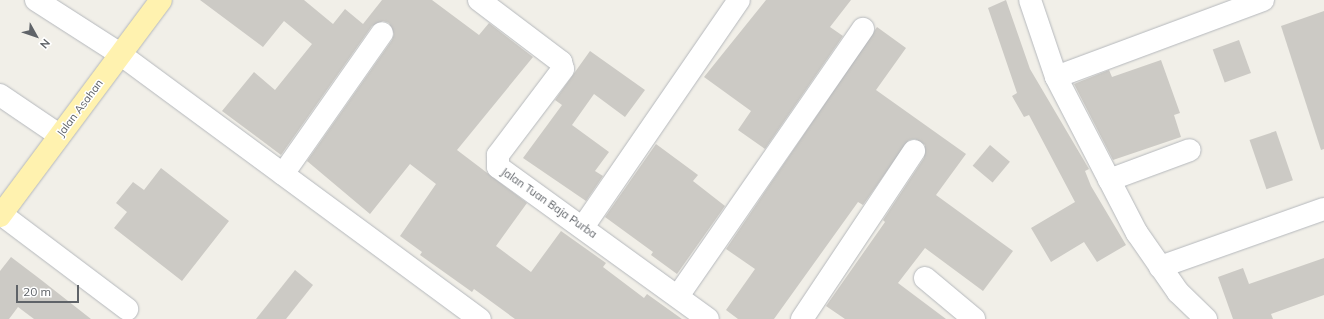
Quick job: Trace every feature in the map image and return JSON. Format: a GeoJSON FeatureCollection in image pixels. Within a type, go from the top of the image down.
{"type":"FeatureCollection","features":[{"type":"Feature","properties":{"kind":"main road","name":"Jalan Asahan"},"geometry":{"type":"LineString","coordinates":[[1,215],[59,135],[161,0]]}},
{"type":"Feature","properties":{"kind":"street"},"geometry":{"type":"LineString","coordinates":[[36,0],[120,54],[480,319]]}},
{"type":"Feature","properties":{"kind":"street","name":"Jalan Tuan Baja Purba"},"geometry":{"type":"LineString","coordinates":[[479,0],[560,62],[563,69],[498,155],[496,163],[708,319]]}},
{"type":"Feature","properties":{"kind":"street"},"geometry":{"type":"LineString","coordinates":[[583,227],[739,0]]}},
{"type":"Feature","properties":{"kind":"street"},"geometry":{"type":"LineString","coordinates":[[1030,0],[1056,77],[1137,233],[1178,292],[1206,319]]}},
{"type":"Feature","properties":{"kind":"street"},"geometry":{"type":"LineString","coordinates":[[1056,77],[1263,0]]}},
{"type":"Feature","properties":{"kind":"street"},"geometry":{"type":"LineString","coordinates":[[678,296],[863,29]]}},
{"type":"Feature","properties":{"kind":"street"},"geometry":{"type":"LineString","coordinates":[[284,174],[382,33]]}},
{"type":"Feature","properties":{"kind":"street"},"geometry":{"type":"LineString","coordinates":[[0,95],[59,135]]}},
{"type":"Feature","properties":{"kind":"street"},"geometry":{"type":"LineString","coordinates":[[1110,180],[1190,150]]}},
{"type":"Feature","properties":{"kind":"street"},"geometry":{"type":"LineString","coordinates":[[802,319],[914,151]]}},
{"type":"Feature","properties":{"kind":"street"},"geometry":{"type":"LineString","coordinates":[[1160,267],[1324,208]]}},
{"type":"Feature","properties":{"kind":"street"},"geometry":{"type":"LineString","coordinates":[[1,215],[127,309]]}},
{"type":"Feature","properties":{"kind":"street"},"geometry":{"type":"LineString","coordinates":[[925,278],[974,319]]}},
{"type":"Feature","properties":{"kind":"building"},"geometry":{"type":"Polygon","coordinates":[[[200,0],[304,0],[333,24],[345,9],[363,24],[382,0],[432,0],[479,35],[489,23],[533,57],[457,150],[527,203],[496,246],[531,272],[561,231],[606,263],[603,267],[644,298],[647,294],[682,319],[515,319],[474,289],[472,292],[420,255],[422,252],[400,236],[436,184],[410,164],[370,214],[307,161],[392,40],[394,34],[389,23],[383,21],[372,26],[281,155],[222,111],[254,72],[275,90],[312,44],[284,21],[263,47],[200,0]]]}},
{"type":"Feature","properties":{"kind":"building"},"geometry":{"type":"Polygon","coordinates":[[[766,0],[851,0],[830,27],[843,36],[765,149],[738,130],[751,111],[704,77],[766,0]]]}},
{"type":"Feature","properties":{"kind":"building"},"geometry":{"type":"Polygon","coordinates":[[[1006,0],[1030,69],[1089,169],[1085,171],[1091,186],[1126,245],[1097,262],[1084,242],[1051,262],[1031,228],[1075,202],[1029,115],[1024,117],[1012,96],[1017,93],[988,8],[1006,0]]]}},
{"type":"Feature","properties":{"kind":"building"},"geometry":{"type":"Polygon","coordinates":[[[1324,11],[1324,149],[1321,150],[1281,26],[1324,11]]]}},
{"type":"Feature","properties":{"kind":"building"},"geometry":{"type":"Polygon","coordinates":[[[877,27],[906,48],[876,90],[966,154],[936,195],[1013,251],[983,291],[925,248],[898,283],[946,319],[845,319],[826,306],[885,222],[883,220],[924,158],[925,145],[915,139],[909,140],[863,205],[858,202],[774,319],[738,319],[726,310],[755,269],[726,249],[877,27]]]}},
{"type":"Feature","properties":{"kind":"building"},"geometry":{"type":"Polygon","coordinates":[[[1239,40],[1251,73],[1225,82],[1213,50],[1239,40]]]}},
{"type":"Feature","properties":{"kind":"building"},"geometry":{"type":"Polygon","coordinates":[[[590,51],[645,90],[625,117],[594,94],[572,125],[609,152],[595,171],[603,176],[586,201],[523,158],[562,105],[555,100],[590,51]]]}},
{"type":"Feature","properties":{"kind":"building"},"geometry":{"type":"Polygon","coordinates":[[[1161,60],[1180,113],[1174,115],[1181,137],[1113,160],[1074,84],[1109,70],[1112,77],[1161,60]]]}},
{"type":"Feature","properties":{"kind":"building"},"geometry":{"type":"Polygon","coordinates":[[[1276,131],[1293,180],[1266,189],[1250,140],[1276,131]]]}},
{"type":"Feature","properties":{"kind":"building"},"geometry":{"type":"Polygon","coordinates":[[[656,144],[698,175],[693,181],[725,206],[677,274],[651,255],[653,252],[605,217],[656,144]]]}},
{"type":"Feature","properties":{"kind":"building"},"geometry":{"type":"Polygon","coordinates":[[[990,145],[1010,162],[993,182],[973,166],[990,145]]]}},
{"type":"Feature","properties":{"kind":"building"},"geometry":{"type":"Polygon","coordinates":[[[161,168],[229,221],[182,281],[114,228],[127,212],[116,203],[133,182],[144,190],[161,168]]]}},
{"type":"Feature","properties":{"kind":"building"},"geometry":{"type":"Polygon","coordinates":[[[11,257],[91,319],[34,319],[18,307],[9,319],[0,319],[0,271],[11,257]]]}},
{"type":"Feature","properties":{"kind":"building"},"geometry":{"type":"Polygon","coordinates":[[[1324,258],[1324,295],[1271,314],[1273,319],[1233,319],[1218,277],[1243,268],[1249,284],[1324,258]]]}},
{"type":"Feature","properties":{"kind":"building"},"geometry":{"type":"Polygon","coordinates":[[[295,270],[313,285],[286,319],[256,319],[295,270]]]}}]}
